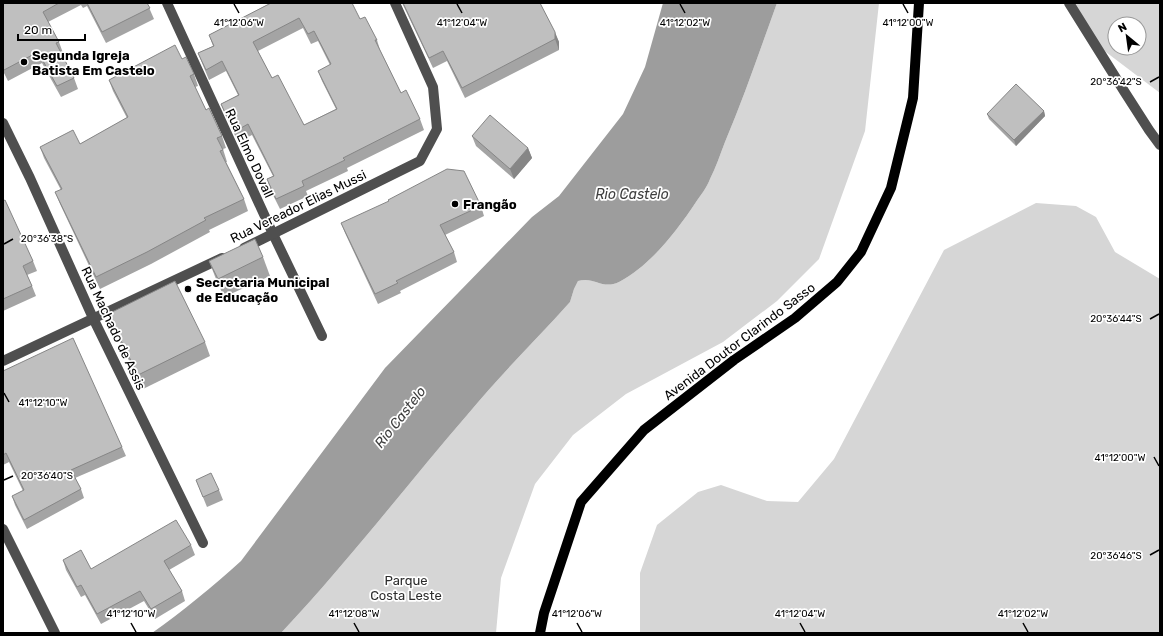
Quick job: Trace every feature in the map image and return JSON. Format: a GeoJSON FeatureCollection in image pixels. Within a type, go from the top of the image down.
{"type":"FeatureCollection","features":[{"type":"Feature","properties":{"kind":"main road","name":"Avenida Doutor Clarindo Sasso"},"geometry":{"type":"LineString","coordinates":[[540,633],[544,612],[581,502],[644,430],[734,360],[795,318],[837,282],[861,252],[891,188],[913,98],[918,3]]}},
{"type":"Feature","properties":{"kind":"street","name":"Rua Elmo Dovall"},"geometry":{"type":"LineString","coordinates":[[167,3],[273,234],[322,336]]}},
{"type":"Feature","properties":{"kind":"street","name":"Rua Vereador Elias Mussi"},"geometry":{"type":"LineString","coordinates":[[3,361],[273,234],[420,161],[437,129],[433,87],[395,3]]}},
{"type":"Feature","properties":{"kind":"street"},"geometry":{"type":"LineString","coordinates":[[1069,3],[1160,145]]}},
{"type":"Feature","properties":{"kind":"street","name":"Rua Machado de Assis"},"geometry":{"type":"LineString","coordinates":[[3,123],[30,178],[93,318],[203,543]]}},
{"type":"Feature","properties":{"kind":"street"},"geometry":{"type":"LineString","coordinates":[[3,529],[55,633]]}},
{"type":"Feature","properties":{"kind":"green space","name":"Parque Costa Leste"},"geometry":{"type":"Polygon","coordinates":[[[777,3],[879,3],[865,131],[819,259],[777,301],[723,342],[626,394],[573,435],[535,484],[501,578],[496,633],[281,633],[353,552],[505,371],[570,302],[578,281],[589,280],[608,285],[619,282],[642,267],[662,247],[680,225],[702,194],[718,161],[777,3]]]}},
{"type":"Feature","properties":{"kind":"green space"},"geometry":{"type":"Polygon","coordinates":[[[1068,3],[1160,3],[1160,93],[1111,56],[1147,56],[1147,16],[1107,16],[1107,53],[1086,37],[1068,3]]]}},
{"type":"Feature","properties":{"kind":"green space"},"geometry":{"type":"Polygon","coordinates":[[[1036,203],[1076,206],[1096,217],[1115,252],[1160,279],[1160,633],[640,633],[640,573],[657,525],[698,492],[721,485],[767,501],[798,502],[834,459],[944,250],[1036,203]]]}},
{"type":"Feature","properties":{"kind":"water","name":"Rio Castelo"},"geometry":{"type":"Polygon","coordinates":[[[663,3],[777,3],[718,161],[702,194],[680,225],[662,247],[642,267],[619,282],[608,285],[589,280],[578,281],[570,302],[505,371],[353,552],[281,633],[152,633],[175,616],[241,561],[385,368],[532,217],[559,196],[623,114],[645,67],[663,3]]]}},
{"type":"Feature","properties":{"kind":"building"},"geometry":{"type":"Polygon","coordinates":[[[3,3],[59,3],[43,12],[59,42],[56,43],[74,78],[57,86],[38,52],[4,70],[3,3]]]}},
{"type":"Feature","properties":{"kind":"building"},"geometry":{"type":"Polygon","coordinates":[[[87,3],[147,3],[150,8],[102,32],[87,3]]]}},
{"type":"Feature","properties":{"kind":"building"},"geometry":{"type":"Polygon","coordinates":[[[271,3],[352,3],[360,19],[365,17],[401,93],[406,90],[420,119],[343,158],[345,160],[302,181],[304,186],[276,199],[267,179],[274,176],[248,124],[234,132],[221,104],[239,95],[222,61],[206,70],[198,53],[214,46],[209,35],[271,3]],[[299,18],[253,42],[272,78],[278,75],[304,125],[337,109],[318,71],[331,64],[314,31],[308,34],[299,18]]]}},
{"type":"Feature","properties":{"kind":"building"},"geometry":{"type":"Polygon","coordinates":[[[403,3],[540,3],[555,32],[555,39],[462,88],[443,51],[429,58],[403,3]]]}},
{"type":"Feature","properties":{"kind":"building"},"geometry":{"type":"Polygon","coordinates":[[[175,45],[182,59],[186,57],[194,74],[190,76],[206,110],[209,108],[222,136],[217,138],[223,150],[220,151],[244,199],[204,218],[206,220],[147,252],[96,277],[55,192],[62,189],[40,147],[73,130],[80,144],[128,117],[109,80],[175,45]]]}},
{"type":"Feature","properties":{"kind":"building"},"geometry":{"type":"Polygon","coordinates":[[[1016,84],[1044,111],[1014,140],[987,114],[1016,84]]]}},
{"type":"Feature","properties":{"kind":"building"},"geometry":{"type":"Polygon","coordinates":[[[490,115],[528,148],[510,169],[472,136],[490,115]]]}},
{"type":"Feature","properties":{"kind":"building"},"geometry":{"type":"Polygon","coordinates":[[[447,169],[464,171],[481,206],[440,225],[454,252],[396,281],[398,283],[375,294],[341,223],[389,201],[388,200],[447,169]]]}},
{"type":"Feature","properties":{"kind":"building"},"geometry":{"type":"Polygon","coordinates":[[[5,200],[33,261],[23,266],[32,286],[3,299],[3,201],[5,200]]]}},
{"type":"Feature","properties":{"kind":"building"},"geometry":{"type":"Polygon","coordinates":[[[255,239],[263,257],[218,279],[209,261],[255,239]]]}},
{"type":"Feature","properties":{"kind":"building"},"geometry":{"type":"Polygon","coordinates":[[[175,281],[205,342],[138,375],[108,314],[175,281]]]}},
{"type":"Feature","properties":{"kind":"building"},"geometry":{"type":"Polygon","coordinates":[[[73,338],[122,447],[71,470],[81,489],[24,520],[12,496],[24,490],[6,453],[3,455],[3,371],[73,338]]]}},
{"type":"Feature","properties":{"kind":"building"},"geometry":{"type":"Polygon","coordinates":[[[211,473],[219,490],[203,497],[196,480],[211,473]]]}},
{"type":"Feature","properties":{"kind":"building"},"geometry":{"type":"Polygon","coordinates":[[[176,520],[191,545],[164,561],[182,591],[151,609],[140,591],[97,614],[81,585],[77,587],[63,560],[81,550],[91,569],[176,520]]]}},
{"type":"Feature","properties":{"kind":"place","name":"Segunda Igreja Batista Em Castelo"},"geometry":{"type":"Point","coordinates":[24,62]}},
{"type":"Feature","properties":{"kind":"place","name":"Frangão"},"geometry":{"type":"Point","coordinates":[455,204]}},
{"type":"Feature","properties":{"kind":"place","name":"Secretaria Municipal de Educação"},"geometry":{"type":"Point","coordinates":[188,289]}}]}
